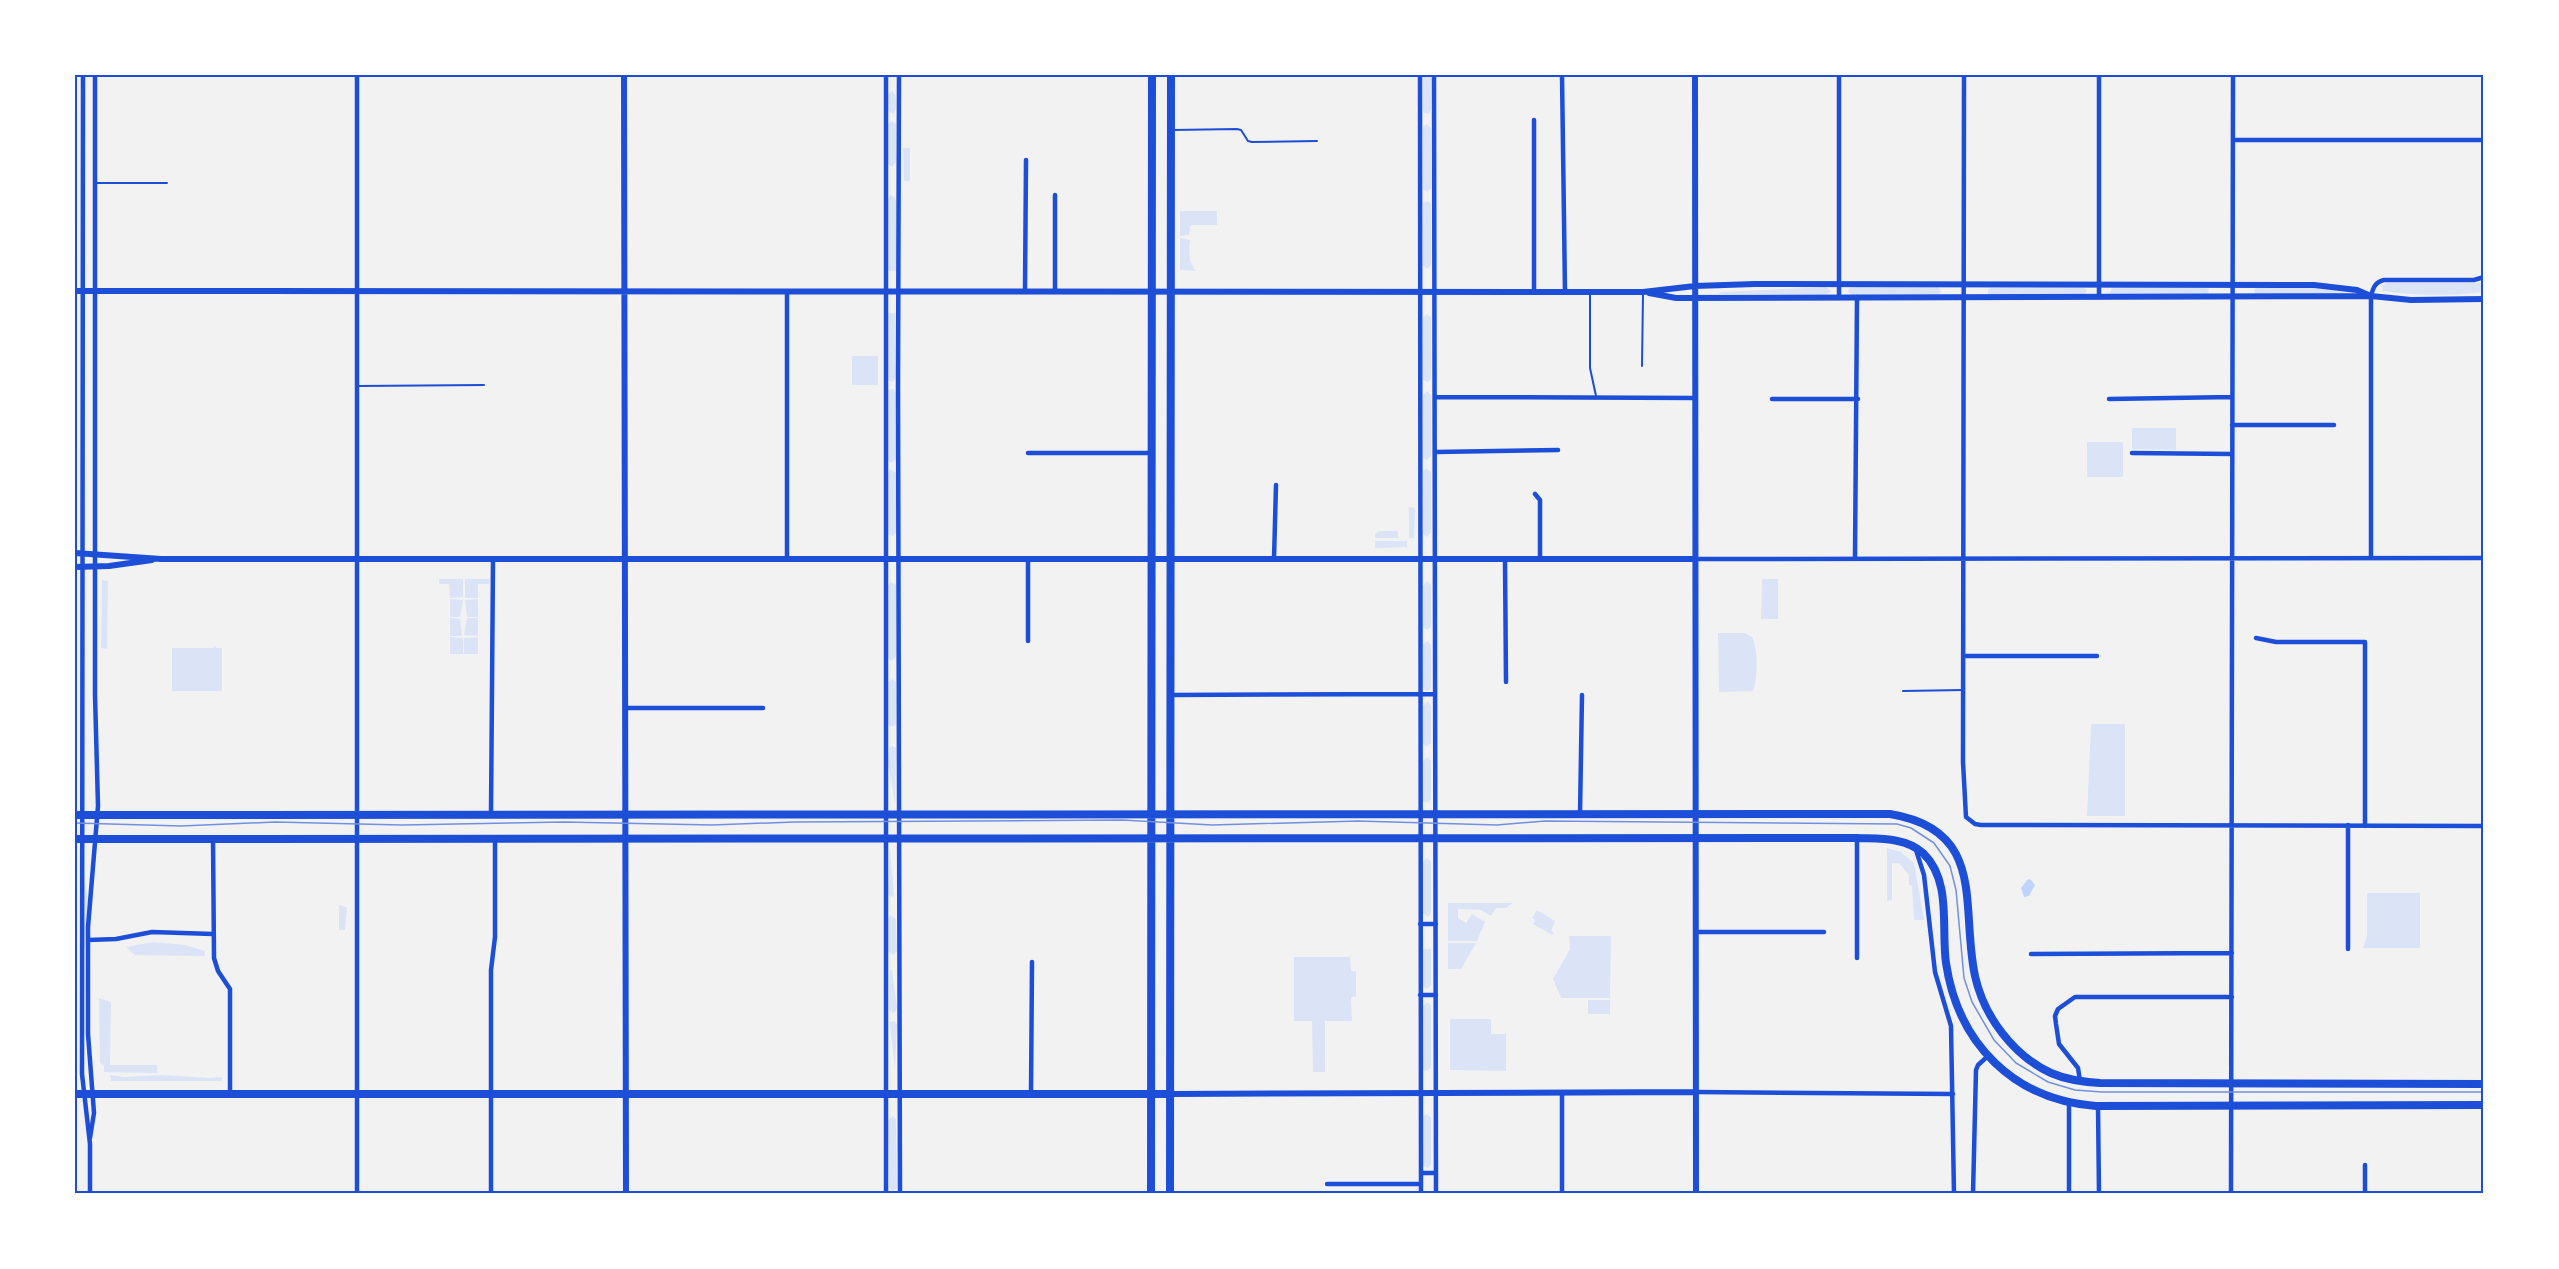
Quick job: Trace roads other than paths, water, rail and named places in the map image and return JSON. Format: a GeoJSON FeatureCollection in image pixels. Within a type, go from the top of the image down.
{"type":"FeatureCollection","features":[{"type":"Feature","properties":{"kind":"main road"},"geometry":{"type":"LineString","coordinates":[[1151,1194],[1152,75]]}},
{"type":"Feature","properties":{"kind":"main road"},"geometry":{"type":"LineString","coordinates":[[1170,1194],[1171,75]]}},
{"type":"Feature","properties":{"kind":"main road"},"geometry":{"type":"LineString","coordinates":[[79,815],[1890,814],[1926,824],[1952,847],[1965,877],[1972,959],[1978,989],[2002,1033],[2027,1059],[2052,1074],[2080,1081],[2232,1084],[2484,1084]]}},
{"type":"Feature","properties":{"kind":"main road"},"geometry":{"type":"LineString","coordinates":[[78,839],[1436,837],[1857,838],[1898,841],[1922,853],[1938,876],[1946,962],[1957,1005],[1976,1041],[2008,1075],[2031,1090],[2069,1103],[2098,1106],[2484,1105]]}},
{"type":"Feature","properties":{"kind":"main road"},"geometry":{"type":"LineString","coordinates":[[83,1094],[1171,1094]]}},
{"type":"Feature","properties":{"kind":"street"},"geometry":{"type":"LineString","coordinates":[[83,75],[83,567],[78,839],[83,1094],[90,1144],[90,1194]]}},
{"type":"Feature","properties":{"kind":"street"},"geometry":{"type":"LineString","coordinates":[[90,1144],[94,1117],[83,1094],[88,1034],[88,940],[97,816],[95,75]]}},
{"type":"Feature","properties":{"kind":"street"},"geometry":{"type":"LineString","coordinates":[[357,75],[357,1194]]}},
{"type":"Feature","properties":{"kind":"street"},"geometry":{"type":"LineString","coordinates":[[624,75],[626,1194]]}},
{"type":"Feature","properties":{"kind":"street"},"geometry":{"type":"LineString","coordinates":[[886,75],[886,1194]]}},
{"type":"Feature","properties":{"kind":"street"},"geometry":{"type":"LineString","coordinates":[[900,75],[898,292],[900,1194]]}},
{"type":"Feature","properties":{"kind":"street"},"geometry":{"type":"LineString","coordinates":[[1420,75],[1421,1194]]}},
{"type":"Feature","properties":{"kind":"street"},"geometry":{"type":"LineString","coordinates":[[1434,75],[1436,1194]]}},
{"type":"Feature","properties":{"kind":"street"},"geometry":{"type":"LineString","coordinates":[[1562,75],[1565,292]]}},
{"type":"Feature","properties":{"kind":"street"},"geometry":{"type":"LineString","coordinates":[[1695,75],[1696,1194]]}},
{"type":"Feature","properties":{"kind":"street"},"geometry":{"type":"LineString","coordinates":[[1839,75],[1839,297]]}},
{"type":"Feature","properties":{"kind":"street"},"geometry":{"type":"LineString","coordinates":[[1964,75],[1964,811],[1970,821],[1981,825],[2484,826]]}},
{"type":"Feature","properties":{"kind":"street"},"geometry":{"type":"LineString","coordinates":[[2098,75],[2099,298]]}},
{"type":"Feature","properties":{"kind":"street"},"geometry":{"type":"LineString","coordinates":[[2231,1194],[2233,75]]}},
{"type":"Feature","properties":{"kind":"street"},"geometry":{"type":"LineString","coordinates":[[886,87],[899,87]]}},
{"type":"Feature","properties":{"kind":"street"},"geometry":{"type":"LineString","coordinates":[[885,117],[899,117]]}},
{"type":"Feature","properties":{"kind":"street"},"geometry":{"type":"LineString","coordinates":[[1420,119],[1434,119]]}},
{"type":"Feature","properties":{"kind":"street"},"geometry":{"type":"LineString","coordinates":[[1534,120],[1534,292]]}},
{"type":"Feature","properties":{"kind":"street"},"geometry":{"type":"LineString","coordinates":[[2233,140],[2484,140]]}},
{"type":"Feature","properties":{"kind":"street"},"geometry":{"type":"LineString","coordinates":[[1025,292],[1026,160]]}},
{"type":"Feature","properties":{"kind":"street"},"geometry":{"type":"LineString","coordinates":[[885,170],[899,170]]}},
{"type":"Feature","properties":{"kind":"street"},"geometry":{"type":"LineString","coordinates":[[885,191],[899,191]]}},
{"type":"Feature","properties":{"kind":"street"},"geometry":{"type":"LineString","coordinates":[[1055,195],[1055,292]]}},
{"type":"Feature","properties":{"kind":"street"},"geometry":{"type":"LineString","coordinates":[[1420,195],[1434,195]]}},
{"type":"Feature","properties":{"kind":"street"},"geometry":{"type":"LineString","coordinates":[[2371,558],[2371,297],[2375,284],[2384,280],[2474,280],[2484,277]]}},
{"type":"Feature","properties":{"kind":"street"},"geometry":{"type":"LineString","coordinates":[[75,291],[1643,292],[1695,286],[1839,284],[2320,285],[2357,290],[2371,297]]}},
{"type":"Feature","properties":{"kind":"street"},"geometry":{"type":"LineString","coordinates":[[787,292],[787,559]]}},
{"type":"Feature","properties":{"kind":"street"},"geometry":{"type":"LineString","coordinates":[[1643,292],[1676,298],[2371,297],[2411,300],[2484,299]]}},
{"type":"Feature","properties":{"kind":"street"},"geometry":{"type":"LineString","coordinates":[[1855,559],[1854,430],[1858,399],[1857,297]]}},
{"type":"Feature","properties":{"kind":"street"},"geometry":{"type":"LineString","coordinates":[[885,386],[898,386]]}},
{"type":"Feature","properties":{"kind":"street"},"geometry":{"type":"LineString","coordinates":[[1420,387],[1435,387]]}},
{"type":"Feature","properties":{"kind":"street"},"geometry":{"type":"LineString","coordinates":[[1435,397],[1695,398]]}},
{"type":"Feature","properties":{"kind":"street"},"geometry":{"type":"LineString","coordinates":[[2109,399],[2232,397]]}},
{"type":"Feature","properties":{"kind":"street"},"geometry":{"type":"LineString","coordinates":[[1772,399],[1858,399]]}},
{"type":"Feature","properties":{"kind":"street"},"geometry":{"type":"LineString","coordinates":[[2232,425],[2334,425]]}},
{"type":"Feature","properties":{"kind":"street"},"geometry":{"type":"LineString","coordinates":[[1435,452],[1558,450]]}},
{"type":"Feature","properties":{"kind":"street"},"geometry":{"type":"LineString","coordinates":[[1028,453],[1152,453]]}},
{"type":"Feature","properties":{"kind":"street"},"geometry":{"type":"LineString","coordinates":[[2132,453],[2232,454]]}},
{"type":"Feature","properties":{"kind":"street"},"geometry":{"type":"LineString","coordinates":[[1420,464],[1435,463]]}},
{"type":"Feature","properties":{"kind":"street"},"geometry":{"type":"LineString","coordinates":[[886,466],[898,466]]}},
{"type":"Feature","properties":{"kind":"street"},"geometry":{"type":"LineString","coordinates":[[1274,559],[1276,485]]}},
{"type":"Feature","properties":{"kind":"street"},"geometry":{"type":"LineString","coordinates":[[1535,494],[1540,500],[1540,559]]}},
{"type":"Feature","properties":{"kind":"street"},"geometry":{"type":"LineString","coordinates":[[75,553],[161,559],[2484,558]]}},
{"type":"Feature","properties":{"kind":"street"},"geometry":{"type":"LineString","coordinates":[[75,567],[96,567],[161,559]]}},
{"type":"Feature","properties":{"kind":"street"},"geometry":{"type":"LineString","coordinates":[[491,815],[493,559]]}},
{"type":"Feature","properties":{"kind":"street"},"geometry":{"type":"LineString","coordinates":[[1028,559],[1028,641]]}},
{"type":"Feature","properties":{"kind":"street"},"geometry":{"type":"LineString","coordinates":[[1505,559],[1506,682]]}},
{"type":"Feature","properties":{"kind":"street"},"geometry":{"type":"LineString","coordinates":[[1420,633],[1435,634]]}},
{"type":"Feature","properties":{"kind":"street"},"geometry":{"type":"LineString","coordinates":[[2256,638],[2276,642],[2365,642],[2365,826]]}},
{"type":"Feature","properties":{"kind":"street"},"geometry":{"type":"LineString","coordinates":[[1963,656],[2097,656]]}},
{"type":"Feature","properties":{"kind":"street"},"geometry":{"type":"LineString","coordinates":[[885,670],[898,670]]}},
{"type":"Feature","properties":{"kind":"street"},"geometry":{"type":"LineString","coordinates":[[1170,695],[1435,694]]}},
{"type":"Feature","properties":{"kind":"street"},"geometry":{"type":"LineString","coordinates":[[1580,814],[1582,695]]}},
{"type":"Feature","properties":{"kind":"street"},"geometry":{"type":"LineString","coordinates":[[625,708],[764,708]]}},
{"type":"Feature","properties":{"kind":"street"},"geometry":{"type":"LineString","coordinates":[[885,739],[899,739]]}},
{"type":"Feature","properties":{"kind":"street"},"geometry":{"type":"LineString","coordinates":[[1420,751],[1435,752]]}},
{"type":"Feature","properties":{"kind":"street"},"geometry":{"type":"LineString","coordinates":[[2348,825],[2348,949]]}},
{"type":"Feature","properties":{"kind":"street"},"geometry":{"type":"LineString","coordinates":[[213,838],[215,965],[230,989],[230,1094]]}},
{"type":"Feature","properties":{"kind":"street"},"geometry":{"type":"LineString","coordinates":[[491,1194],[491,970],[495,937],[495,838]]}},
{"type":"Feature","properties":{"kind":"street"},"geometry":{"type":"LineString","coordinates":[[1857,838],[1857,958]]}},
{"type":"Feature","properties":{"kind":"street"},"geometry":{"type":"LineString","coordinates":[[1912,846],[1921,860],[1935,972],[1951,1026],[1954,1194]]}},
{"type":"Feature","properties":{"kind":"street"},"geometry":{"type":"LineString","coordinates":[[885,903],[899,903]]}},
{"type":"Feature","properties":{"kind":"street"},"geometry":{"type":"LineString","coordinates":[[1420,924],[1436,924]]}},
{"type":"Feature","properties":{"kind":"street"},"geometry":{"type":"LineString","coordinates":[[88,940],[116,939],[152,932],[213,934]]}},
{"type":"Feature","properties":{"kind":"street"},"geometry":{"type":"LineString","coordinates":[[1696,933],[1824,932]]}},
{"type":"Feature","properties":{"kind":"street"},"geometry":{"type":"LineString","coordinates":[[2031,954],[2232,953]]}},
{"type":"Feature","properties":{"kind":"street"},"geometry":{"type":"LineString","coordinates":[[1030,1094],[1032,962]]}},
{"type":"Feature","properties":{"kind":"street"},"geometry":{"type":"LineString","coordinates":[[885,963],[899,963]]}},
{"type":"Feature","properties":{"kind":"street"},"geometry":{"type":"LineString","coordinates":[[1420,995],[1436,995]]}},
{"type":"Feature","properties":{"kind":"street"},"geometry":{"type":"LineString","coordinates":[[2080,1081],[2076,1065],[2059,1044],[2055,1024],[2058,1009],[2075,997],[2232,997]]}},
{"type":"Feature","properties":{"kind":"street"},"geometry":{"type":"LineString","coordinates":[[885,1018],[899,1018]]}},
{"type":"Feature","properties":{"kind":"street"},"geometry":{"type":"LineString","coordinates":[[1973,1194],[1976,1070],[1988,1056]]}},
{"type":"Feature","properties":{"kind":"street"},"geometry":{"type":"LineString","coordinates":[[1171,1094],[1562,1092],[1953,1094]]}},
{"type":"Feature","properties":{"kind":"street"},"geometry":{"type":"LineString","coordinates":[[1562,1092],[1562,1194]]}},
{"type":"Feature","properties":{"kind":"street"},"geometry":{"type":"LineString","coordinates":[[2069,1103],[2069,1194]]}},
{"type":"Feature","properties":{"kind":"street"},"geometry":{"type":"LineString","coordinates":[[2098,1106],[2099,1194]]}},
{"type":"Feature","properties":{"kind":"street"},"geometry":{"type":"LineString","coordinates":[[2365,1165],[2365,1194]]}},
{"type":"Feature","properties":{"kind":"street"},"geometry":{"type":"LineString","coordinates":[[1421,1173],[1436,1173]]}},
{"type":"Feature","properties":{"kind":"street"},"geometry":{"type":"LineString","coordinates":[[1327,1184],[1421,1184]]}},
{"type":"Feature","properties":{"kind":"lane"},"geometry":{"type":"LineString","coordinates":[[1171,130],[1237,129],[1241,130],[1248,141],[1252,142],[1317,141]]}},
{"type":"Feature","properties":{"kind":"lane"},"geometry":{"type":"LineString","coordinates":[[95,183],[167,183]]}},
{"type":"Feature","properties":{"kind":"lane"},"geometry":{"type":"LineString","coordinates":[[1590,292],[1590,368],[1597,398]]}},
{"type":"Feature","properties":{"kind":"lane"},"geometry":{"type":"LineString","coordinates":[[1642,366],[1643,292]]}},
{"type":"Feature","properties":{"kind":"lane"},"geometry":{"type":"LineString","coordinates":[[357,386],[484,385]]}},
{"type":"Feature","properties":{"kind":"lane"},"geometry":{"type":"LineString","coordinates":[[1902,691],[1964,690]]}},
{"type":"Feature","properties":{"kind":"water"},"geometry":{"type":"Polygon","coordinates":[[[2028,879],[2035,885],[2029,896],[2024,897],[2021,888],[2028,879]]]}},
{"type":"Feature","properties":{"kind":"tram line"},"geometry":{"type":"LineString","coordinates":[[75,823],[181,826],[275,822],[402,825],[564,822],[712,825],[794,822],[1122,820],[1212,825],[1358,821],[1497,825],[1545,821],[1897,824],[1911,828],[1934,843],[1950,866],[1956,890],[1964,978],[1972,1002],[1994,1040],[2016,1063],[2048,1082],[2075,1090],[2102,1092],[2484,1092]]}}]}
